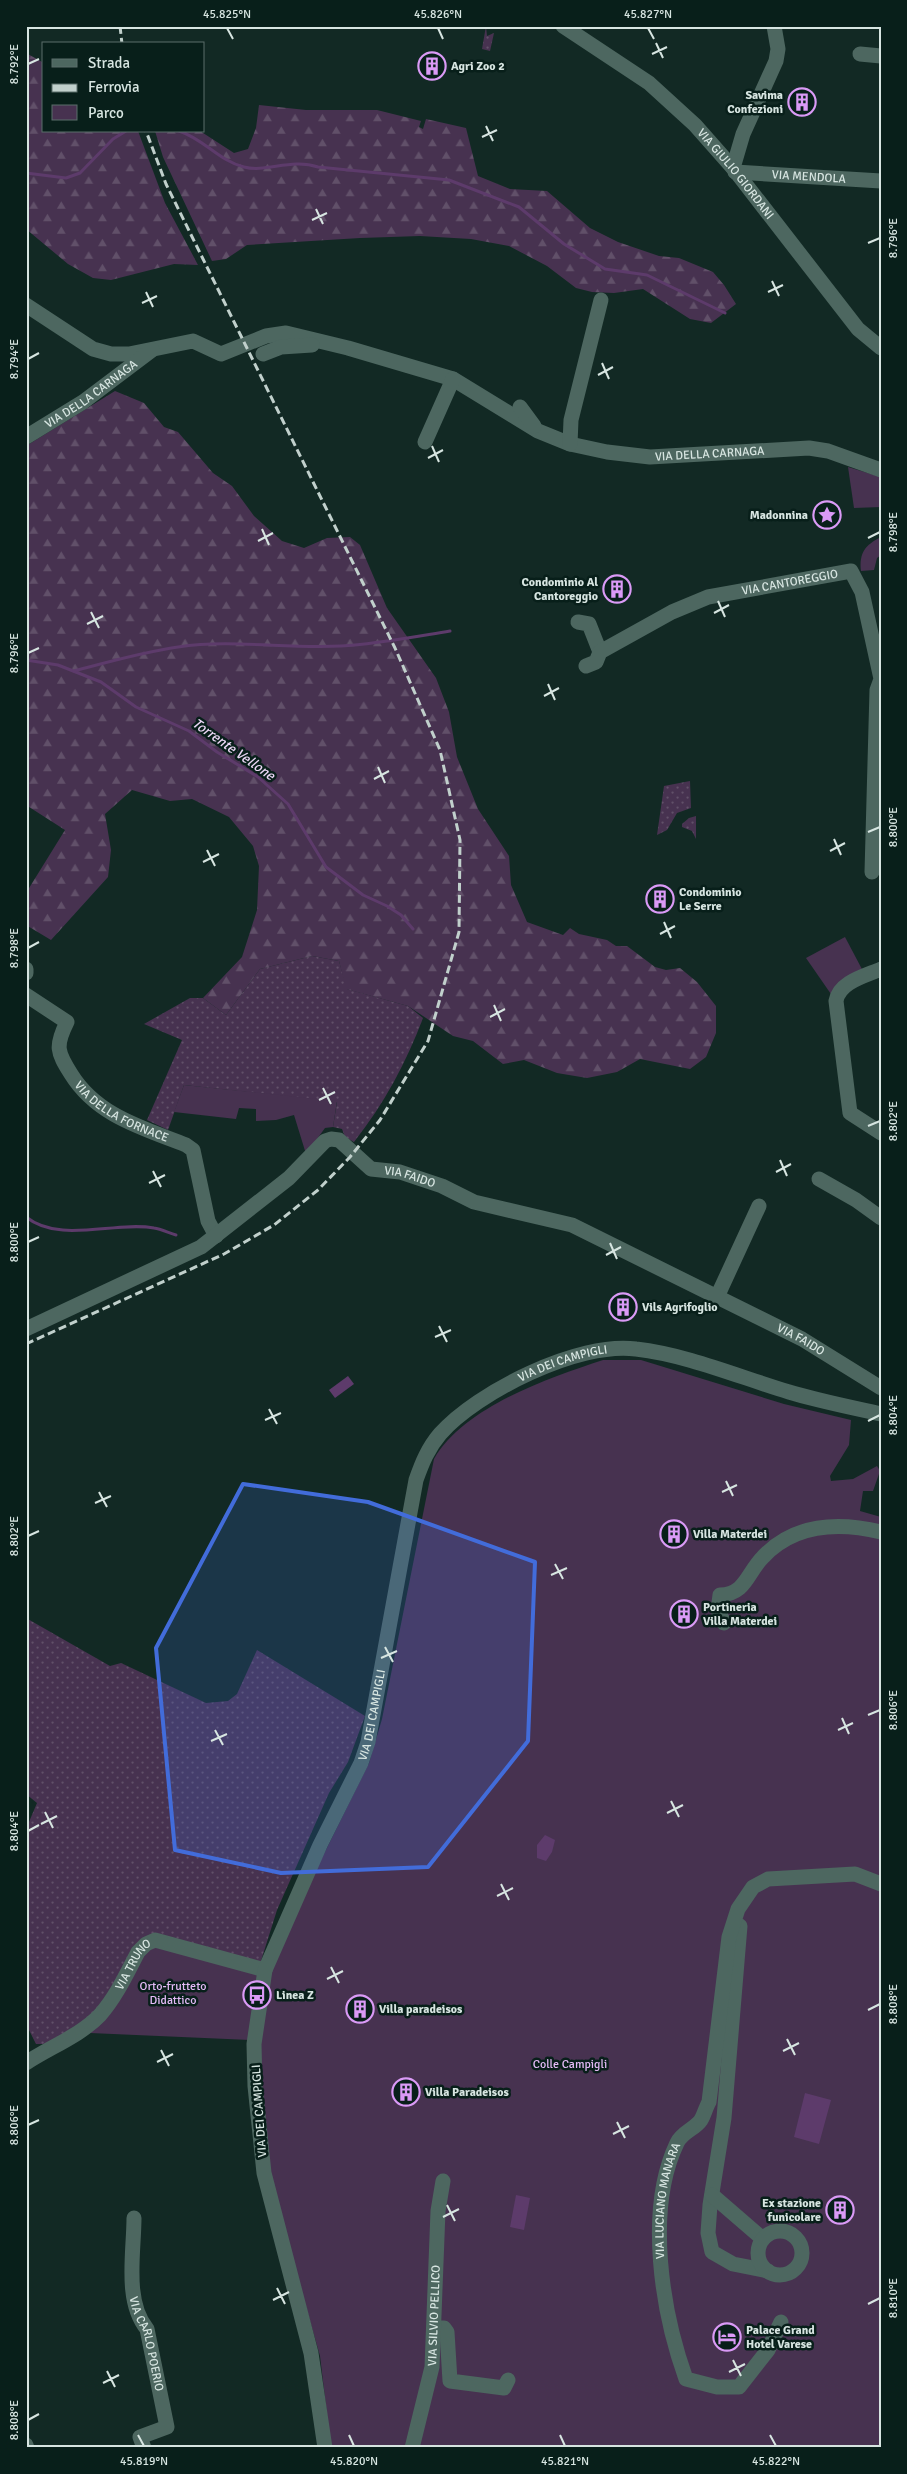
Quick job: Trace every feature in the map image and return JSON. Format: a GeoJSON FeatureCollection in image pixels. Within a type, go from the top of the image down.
{"type":"FeatureCollection","features":[{"type":"Feature","properties":{"kind":"street","name":"VIA GIULIO GIORDANI"},"geometry":{"type":"LineString","coordinates":[[563,26],[608,54],[673,102],[734,170],[852,322],[881,348]]}},
{"type":"Feature","properties":{"kind":"street"},"geometry":{"type":"LineString","coordinates":[[734,170],[743,134],[776,61],[778,49],[774,26]]}},
{"type":"Feature","properties":{"kind":"street"},"geometry":{"type":"LineString","coordinates":[[860,54],[881,56]]}},
{"type":"Feature","properties":{"kind":"street","name":"VIA MENDOLA"},"geometry":{"type":"LineString","coordinates":[[734,170],[881,182]]}},
{"type":"Feature","properties":{"kind":"street"},"geometry":{"type":"LineString","coordinates":[[570,444],[571,420],[601,300]]}},
{"type":"Feature","properties":{"kind":"street","name":"VIA DELLA CARNAGA"},"geometry":{"type":"LineString","coordinates":[[26,305],[93,349],[111,354],[129,354],[193,341],[199,350],[221,354],[269,344],[286,333],[401,362],[453,379],[538,431],[570,444],[607,452],[650,457],[809,448],[828,451],[881,470]]}},
{"type":"Feature","properties":{"kind":"street","name":"VIA DELLA CARNAGA"},"geometry":{"type":"LineString","coordinates":[[26,437],[83,402],[154,348]]}},
{"type":"Feature","properties":{"kind":"street"},"geometry":{"type":"LineString","coordinates":[[425,442],[453,379]]}},
{"type":"Feature","properties":{"kind":"street"},"geometry":{"type":"LineString","coordinates":[[520,406],[538,431]]}},
{"type":"Feature","properties":{"kind":"street","name":"VIA CANTOREGGIO"},"geometry":{"type":"LineString","coordinates":[[586,666],[596,662],[600,652],[672,612],[708,597],[851,571],[862,592],[881,680]]}},
{"type":"Feature","properties":{"kind":"street"},"geometry":{"type":"LineString","coordinates":[[578,622],[589,624],[600,652]]}},
{"type":"Feature","properties":{"kind":"street"},"geometry":{"type":"LineString","coordinates":[[872,872],[877,690],[881,680]]}},
{"type":"Feature","properties":{"kind":"street"},"geometry":{"type":"LineString","coordinates":[[881,969],[846,984],[837,996],[850,1113],[881,1133]]}},
{"type":"Feature","properties":{"kind":"street","name":"VIA DELLA FORNACE"},"geometry":{"type":"LineString","coordinates":[[26,995],[67,1022],[59,1039],[60,1058],[77,1084],[90,1098],[106,1111],[186,1145],[193,1150],[208,1221],[216,1236]]}},
{"type":"Feature","properties":{"kind":"street","name":"VIA FAIDO"},"geometry":{"type":"LineString","coordinates":[[26,1329],[201,1247],[289,1178],[325,1141],[331,1138],[338,1140],[371,1169],[400,1172],[442,1186],[474,1202],[570,1224],[802,1340],[881,1388]]}},
{"type":"Feature","properties":{"kind":"street"},"geometry":{"type":"LineString","coordinates":[[819,1179],[856,1200],[881,1218]]}},
{"type":"Feature","properties":{"kind":"street"},"geometry":{"type":"LineString","coordinates":[[717,1297],[759,1206]]}},
{"type":"Feature","properties":{"kind":"street","name":"VIA DEI CAMPIGLI"},"geometry":{"type":"LineString","coordinates":[[325,2448],[311,2353],[264,2173],[255,2086],[254,2044],[265,1970],[320,1845],[361,1763],[374,1718],[416,1480],[426,1453],[441,1433],[468,1410],[529,1372],[600,1350],[635,1348],[692,1362],[792,1393],[881,1414]]}},
{"type":"Feature","properties":{"kind":"street"},"geometry":{"type":"LineString","coordinates":[[724,1624],[718,1610],[720,1595],[731,1595],[740,1590],[745,1579],[763,1556],[786,1538],[816,1527],[840,1525],[881,1532]]}},
{"type":"Feature","properties":{"kind":"street","name":"VIA LUCIANO MANARA"},"geometry":{"type":"LineString","coordinates":[[781,2322],[768,2350],[739,2387],[717,2388],[686,2379],[667,2313],[660,2252],[660,2207],[669,2167],[677,2142],[701,2120],[708,2102],[727,1947],[732,1927],[742,1904],[753,1887],[768,1879],[855,1874],[881,1884]]}},
{"type":"Feature","properties":{"kind":"street"},"geometry":{"type":"LineString","coordinates":[[742,1904],[724,2118],[708,2233],[712,2252],[733,2264],[781,2275],[793,2271],[801,2260],[801,2246],[794,2235],[781,2231],[774,2232],[763,2239],[760,2245],[759,2260],[768,2271]]}},
{"type":"Feature","properties":{"kind":"street","name":"VIA TRUNO"},"geometry":{"type":"LineString","coordinates":[[26,2063],[45,2050],[73,2036],[100,2015],[138,1952],[146,1944],[155,1940],[265,1970]]}},
{"type":"Feature","properties":{"kind":"street","name":"VIA SILVIO PELLICO"},"geometry":{"type":"LineString","coordinates":[[412,2448],[432,2367],[438,2211],[444,2181]]}},
{"type":"Feature","properties":{"kind":"street"},"geometry":{"type":"LineString","coordinates":[[712,2195],[763,2239]]}},
{"type":"Feature","properties":{"kind":"street","name":"VIA CARLO POERIO"},"geometry":{"type":"LineString","coordinates":[[134,2218],[133,2291],[141,2321],[147,2329],[167,2428],[140,2437],[144,2448]]}},
{"type":"Feature","properties":{"kind":"street","name":"VIA SILVIO PELLICO"},"geometry":{"type":"LineString","coordinates":[[435,2328],[444,2328],[447,2332],[450,2380],[504,2388],[508,2380]]}},
{"type":"Feature","properties":{"kind":"highlighted area"},"geometry":{"type":"Polygon","coordinates":[[[243,1484],[368,1502],[535,1562],[528,1741],[428,1867],[281,1873],[175,1850],[156,1648],[243,1484]]]}},
{"type":"Feature","properties":{"kind":"green space"},"geometry":{"type":"Polygon","coordinates":[[[486,26],[487,36],[494,33],[490,51],[482,49],[486,26]]]}},
{"type":"Feature","properties":{"kind":"green space"},"geometry":{"type":"Polygon","coordinates":[[[26,53],[42,62],[42,132],[138,132],[165,203],[198,265],[174,264],[111,280],[93,278],[68,264],[26,229],[26,53]]]}},
{"type":"Feature","properties":{"kind":"green space"},"geometry":{"type":"Polygon","coordinates":[[[259,105],[306,110],[377,110],[421,121],[419,127],[423,129],[426,119],[466,128],[478,176],[510,189],[547,191],[590,228],[618,242],[659,256],[679,258],[713,272],[736,304],[711,323],[690,319],[643,289],[614,293],[592,292],[576,288],[547,266],[509,246],[471,239],[420,236],[247,245],[226,259],[212,261],[163,157],[155,132],[202,132],[234,153],[248,149],[256,128],[259,105]]]}},
{"type":"Feature","properties":{"kind":"green space"},"geometry":{"type":"Polygon","coordinates":[[[115,391],[144,403],[164,427],[178,432],[213,473],[232,486],[254,516],[282,541],[304,548],[327,538],[350,537],[360,545],[387,608],[436,678],[449,712],[457,757],[478,809],[509,856],[511,885],[527,922],[563,935],[570,928],[579,934],[607,940],[616,946],[627,946],[655,967],[666,970],[680,968],[697,982],[716,1006],[716,1033],[706,1057],[690,1069],[640,1059],[617,1072],[587,1078],[557,1073],[524,1060],[503,1064],[473,1041],[453,1036],[408,1006],[346,989],[339,961],[312,956],[260,969],[226,1015],[203,998],[242,957],[257,910],[259,866],[253,846],[229,817],[192,799],[170,801],[132,790],[105,814],[111,850],[108,877],[51,940],[26,925],[26,893],[65,830],[26,805],[26,446],[115,391]]]}},
{"type":"Feature","properties":{"kind":"green space"},"geometry":{"type":"Polygon","coordinates":[[[848,467],[881,477],[881,507],[854,508],[848,467]]]}},
{"type":"Feature","properties":{"kind":"green space"},"geometry":{"type":"Polygon","coordinates":[[[881,537],[881,555],[877,558],[874,570],[861,571],[861,559],[864,550],[881,537]]]}},
{"type":"Feature","properties":{"kind":"green space"},"geometry":{"type":"Polygon","coordinates":[[[690,781],[691,808],[677,813],[667,830],[657,835],[664,786],[690,781]]]}},
{"type":"Feature","properties":{"kind":"green space"},"geometry":{"type":"Polygon","coordinates":[[[696,816],[696,839],[692,831],[682,827],[682,824],[689,818],[696,816]]]}},
{"type":"Feature","properties":{"kind":"green space"},"geometry":{"type":"Polygon","coordinates":[[[845,937],[864,973],[833,997],[806,958],[845,937]]]}},
{"type":"Feature","properties":{"kind":"green space"},"geometry":{"type":"Polygon","coordinates":[[[312,956],[339,961],[347,989],[408,1006],[423,1018],[393,1083],[375,1113],[354,1142],[345,1137],[342,1129],[333,1127],[337,1102],[184,1085],[168,1130],[147,1120],[182,1040],[144,1024],[190,998],[203,998],[226,1015],[260,969],[312,956]]]}},
{"type":"Feature","properties":{"kind":"green space"},"geometry":{"type":"Polygon","coordinates":[[[184,1085],[337,1101],[333,1127],[325,1128],[306,1154],[294,1115],[276,1120],[256,1121],[256,1109],[239,1108],[236,1119],[174,1112],[184,1085]]]}},
{"type":"Feature","properties":{"kind":"green space","name":"Colle Campigli"},"geometry":{"type":"Polygon","coordinates":[[[603,1360],[641,1360],[784,1404],[851,1420],[849,1445],[830,1476],[831,1481],[853,1479],[877,1466],[880,1471],[873,1491],[863,1491],[860,1511],[881,1517],[881,2448],[331,2448],[320,2356],[268,2173],[258,2044],[268,1967],[369,1763],[382,1719],[434,1459],[465,1424],[486,1410],[533,1386],[603,1360]]]}},
{"type":"Feature","properties":{"kind":"green space"},"geometry":{"type":"Polygon","coordinates":[[[26,1618],[110,1666],[121,1663],[206,1703],[228,1701],[237,1694],[257,1650],[365,1716],[348,1762],[329,1793],[277,1910],[260,1964],[111,1993],[92,2016],[49,2044],[36,2044],[26,2024],[26,1829],[37,1803],[26,1794],[26,1618]]]}},
{"type":"Feature","properties":{"kind":"green space","name":"Orto-frutteto Didattico"},"geometry":{"type":"Polygon","coordinates":[[[159,1944],[260,1969],[250,2040],[90,2033],[148,1951],[159,1944]]]}},
{"type":"Feature","properties":{"kind":"shaded area"},"geometry":{"type":"Polygon","coordinates":[[[348,1376],[354,1384],[335,1398],[329,1390],[348,1376]]]}},
{"type":"Feature","properties":{"kind":"shaded area"},"geometry":{"type":"Polygon","coordinates":[[[545,1835],[555,1840],[552,1852],[546,1861],[537,1858],[537,1845],[545,1835]]]}},
{"type":"Feature","properties":{"kind":"shaded area"},"geometry":{"type":"Polygon","coordinates":[[[805,2093],[831,2100],[819,2144],[794,2137],[805,2093]]]}},
{"type":"Feature","properties":{"kind":"shaded area"},"geometry":{"type":"Polygon","coordinates":[[[516,2195],[530,2198],[524,2230],[510,2227],[516,2195]]]}},
{"type":"Feature","properties":{"kind":"waterway"},"geometry":{"type":"LineString","coordinates":[[26,173],[66,178],[80,173],[113,139],[124,132]]}},
{"type":"Feature","properties":{"kind":"waterway"},"geometry":{"type":"LineString","coordinates":[[181,132],[196,139],[227,160],[244,167],[261,168],[298,164],[449,180],[519,207],[564,244],[605,269],[647,275],[725,313]]}},
{"type":"Feature","properties":{"kind":"waterway"},"geometry":{"type":"LineString","coordinates":[[74,671],[178,647],[219,644],[341,646],[382,642],[450,631]]}},
{"type":"Feature","properties":{"kind":"waterway","name":"Torrente Vellone"},"geometry":{"type":"LineString","coordinates":[[26,660],[58,665],[101,682],[136,707],[189,731],[217,752],[258,777],[288,804],[326,867],[363,895],[401,915],[413,929]]}},
{"type":"Feature","properties":{"kind":"waterway"},"geometry":{"type":"LineString","coordinates":[[26,1217],[40,1225],[55,1229],[88,1230],[138,1227],[157,1229],[176,1235]]}},
{"type":"Feature","properties":{"kind":"railway"},"geometry":{"type":"LineString","coordinates":[[120,26],[122,42]]}},
{"type":"Feature","properties":{"kind":"railway"},"geometry":{"type":"LineString","coordinates":[[26,1344],[224,1254],[274,1225],[318,1190],[350,1157],[380,1120],[428,1041],[459,932],[460,840],[440,750],[395,648],[166,184],[146,132]]}},
{"type":"Feature","properties":{"kind":"place","name":"Agri Zoo 2"},"geometry":{"type":"Point","coordinates":[432,66]}},
{"type":"Feature","properties":{"kind":"place","name":"Savima Confezioni"},"geometry":{"type":"Point","coordinates":[802,102]}},
{"type":"Feature","properties":{"kind":"place","name":"Madonnina"},"geometry":{"type":"Point","coordinates":[827,515]}},
{"type":"Feature","properties":{"kind":"place","name":"Condominio Al Cantoreggio"},"geometry":{"type":"Point","coordinates":[617,589]}},
{"type":"Feature","properties":{"kind":"place","name":"Condominio Le Serre"},"geometry":{"type":"Point","coordinates":[660,899]}},
{"type":"Feature","properties":{"kind":"place","name":"Vils Agrifoglio"},"geometry":{"type":"Point","coordinates":[623,1307]}},
{"type":"Feature","properties":{"kind":"place","name":"Villa Materdei"},"geometry":{"type":"Point","coordinates":[674,1534]}},
{"type":"Feature","properties":{"kind":"place","name":"Portineria Villa Materdei"},"geometry":{"type":"Point","coordinates":[684,1614]}},
{"type":"Feature","properties":{"kind":"place","name":"Linea Z"},"geometry":{"type":"Point","coordinates":[257,1995]}},
{"type":"Feature","properties":{"kind":"place","name":"Villa paradeisos"},"geometry":{"type":"Point","coordinates":[360,2009]}},
{"type":"Feature","properties":{"kind":"place","name":"Villa Paradeisos"},"geometry":{"type":"Point","coordinates":[406,2092]}},
{"type":"Feature","properties":{"kind":"place","name":"Ex stazione funicolare"},"geometry":{"type":"Point","coordinates":[840,2210]}},
{"type":"Feature","properties":{"kind":"place","name":"Palace Grand Hotel Varese"},"geometry":{"type":"Point","coordinates":[727,2337]}}]}
